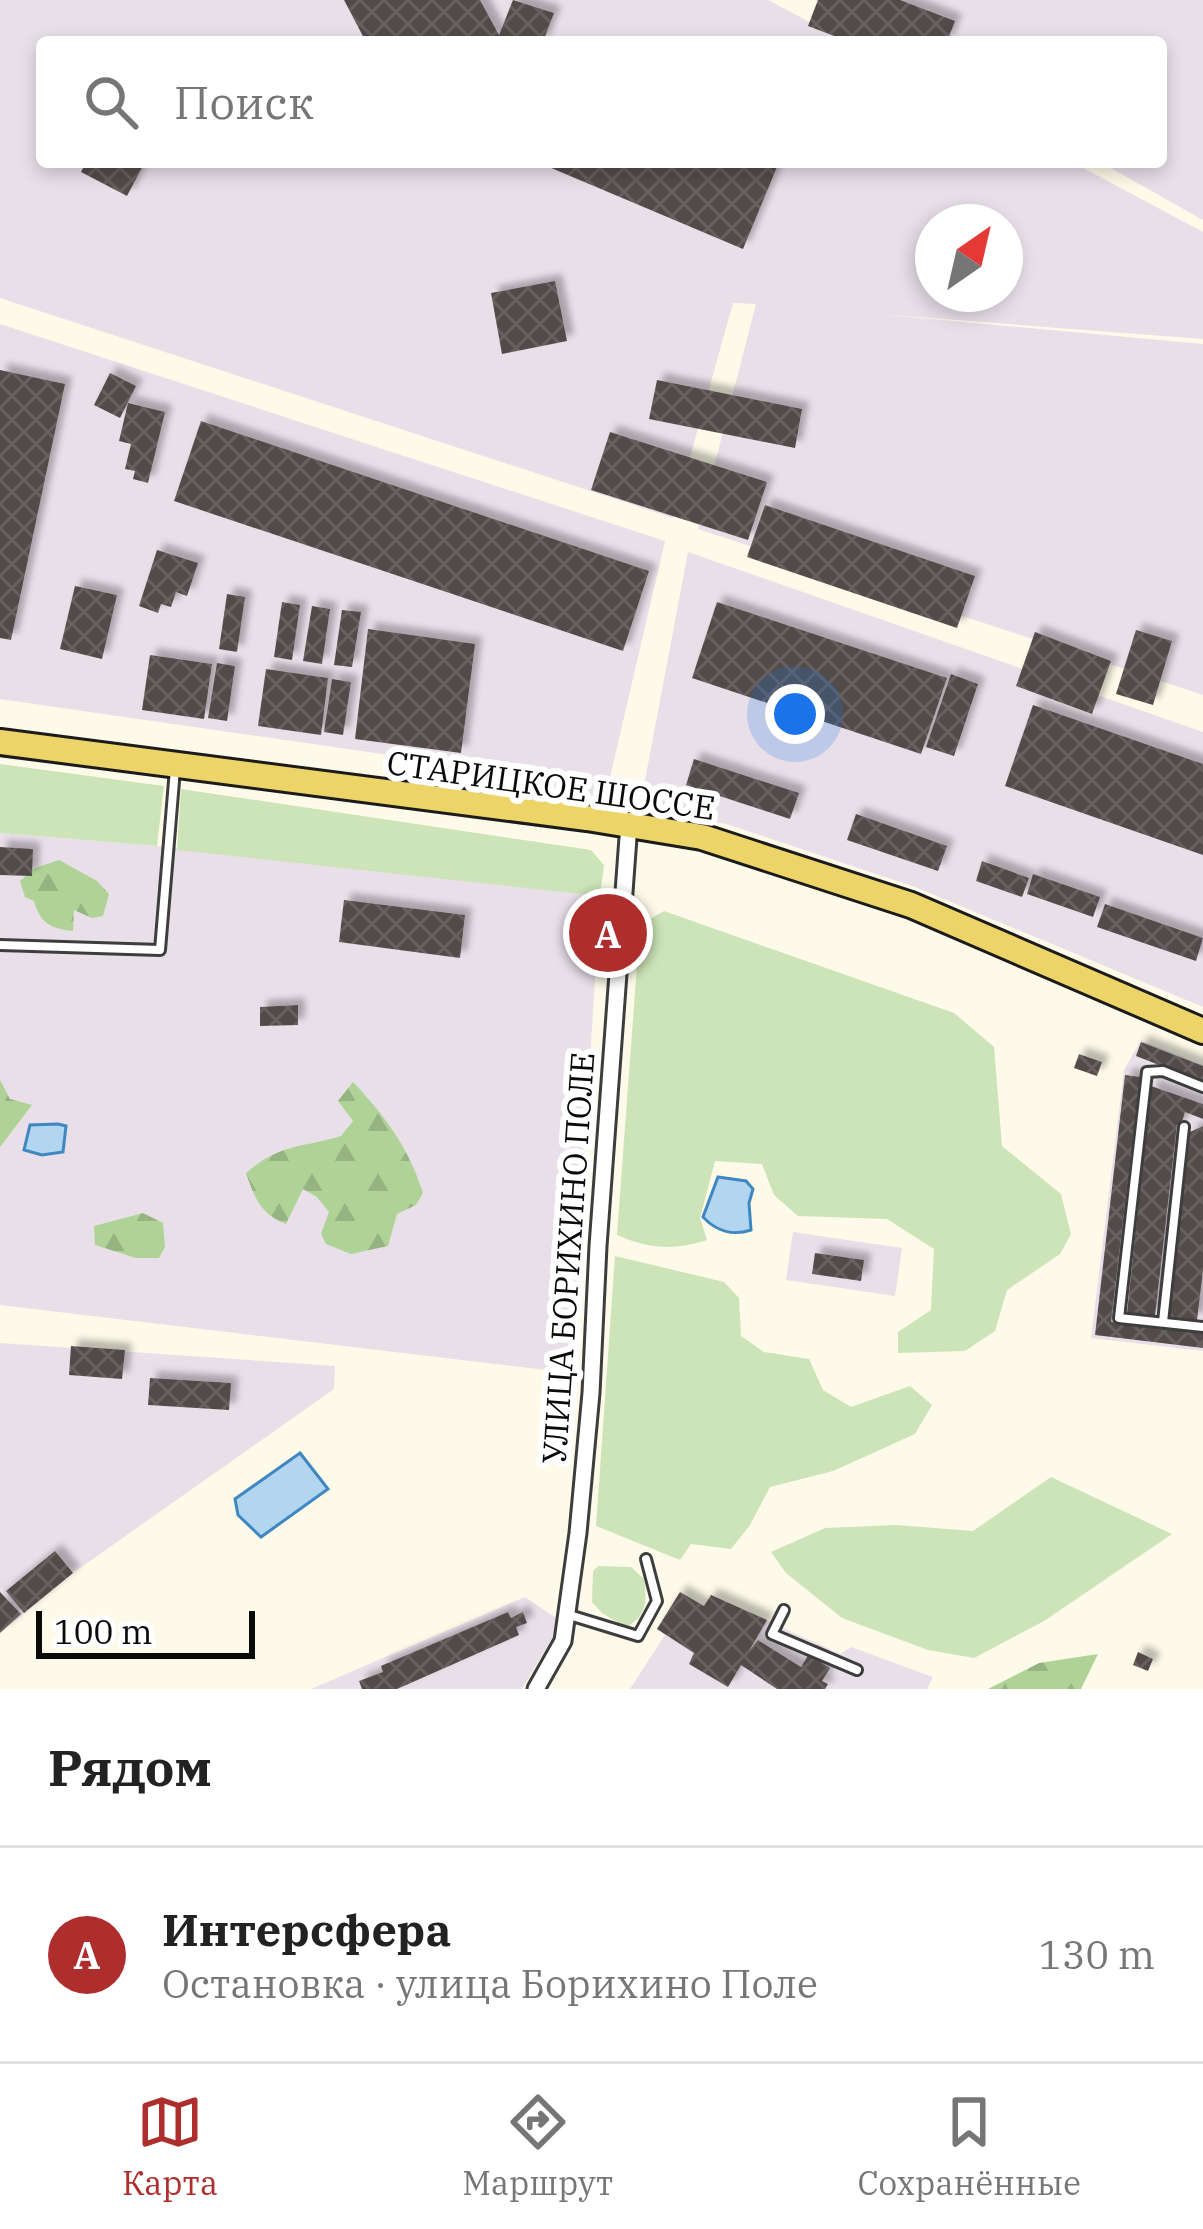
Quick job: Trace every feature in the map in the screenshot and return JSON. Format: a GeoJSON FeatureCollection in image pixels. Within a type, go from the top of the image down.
{"type":"FeatureCollection","features":[{"type":"Feature","properties":{"kind":"main road","name":"СТАРИЦКОЕ ШОССЕ"},"geometry":{"type":"LineString","coordinates":[[0,742],[702,837],[911,905],[1203,1031]]}},
{"type":"Feature","properties":{"kind":"street","name":"УЛИЦА БОРИХИНО ПОЛЕ"},"geometry":{"type":"LineString","coordinates":[[536,1689],[563,1641],[591,1393],[629,824]]}},
{"type":"Feature","properties":{"kind":"lane"},"geometry":{"type":"LineString","coordinates":[[0,945],[160,950],[176,767]]}},
{"type":"Feature","properties":{"kind":"lane"},"geometry":{"type":"LineString","coordinates":[[1203,1087],[1163,1071],[1147,1072],[1119,1318],[1203,1327]]}},
{"type":"Feature","properties":{"kind":"lane"},"geometry":{"type":"LineString","coordinates":[[1163,1322],[1184,1127]]}},
{"type":"Feature","properties":{"kind":"lane"},"geometry":{"type":"LineString","coordinates":[[566,1614],[638,1636],[657,1601],[646,1559]]}},
{"type":"Feature","properties":{"kind":"lane"},"geometry":{"type":"LineString","coordinates":[[784,1610],[772,1634],[857,1670]]}},
{"type":"Feature","properties":{"kind":"shaded area"},"geometry":{"type":"Polygon","coordinates":[[[0,0],[768,0],[836,36],[36,36],[36,168],[1083,168],[1203,232],[1203,339],[876,314],[1203,344],[1203,695],[698,529],[756,304],[733,303],[673,518],[0,298],[0,0]]]}},
{"type":"Feature","properties":{"kind":"shaded area"},"geometry":{"type":"Polygon","coordinates":[[[815,0],[1203,0],[1203,220],[1111,168],[1167,168],[1167,36],[878,36],[815,0]]]}},
{"type":"Feature","properties":{"kind":"shaded area"},"geometry":{"type":"Polygon","coordinates":[[[0,324],[665,541],[605,799],[479,768],[0,699],[0,324]]]}},
{"type":"Feature","properties":{"kind":"shaded area"},"geometry":{"type":"Polygon","coordinates":[[[688,552],[1203,732],[1203,1007],[915,887],[727,824],[639,812],[688,552]]]}},
{"type":"Feature","properties":{"kind":"shaded area"},"geometry":{"type":"Polygon","coordinates":[[[0,833],[600,896],[571,1373],[0,1305],[0,833]]]}},
{"type":"Feature","properties":{"kind":"shaded area"},"geometry":{"type":"Polygon","coordinates":[[[1141,1040],[1203,1065],[1203,1351],[1091,1338],[1124,1070],[1141,1040]]]}},
{"type":"Feature","properties":{"kind":"shaded area"},"geometry":{"type":"Polygon","coordinates":[[[793,1232],[902,1248],[895,1296],[786,1280],[793,1232]]]}},
{"type":"Feature","properties":{"kind":"shaded area"},"geometry":{"type":"Polygon","coordinates":[[[0,1343],[335,1366],[334,1389],[73,1573],[0,1633],[0,1343]]]}},
{"type":"Feature","properties":{"kind":"shaded area"},"geometry":{"type":"Polygon","coordinates":[[[680,1592],[704,1606],[711,1595],[840,1654],[851,1647],[933,1677],[927,1689],[630,1689],[665,1635],[657,1629],[680,1592]]]}},
{"type":"Feature","properties":{"kind":"shaded area"},"geometry":{"type":"Polygon","coordinates":[[[525,1597],[562,1622],[522,1689],[311,1689],[525,1597]]]}},
{"type":"Feature","properties":{"kind":"green space"},"geometry":{"type":"Polygon","coordinates":[[[0,764],[164,786],[157,846],[0,833],[0,764]]]}},
{"type":"Feature","properties":{"kind":"green space"},"geometry":{"type":"Polygon","coordinates":[[[181,789],[591,850],[604,865],[600,896],[177,850],[181,789]]]}},
{"type":"Feature","properties":{"kind":"green space"},"geometry":{"type":"Polygon","coordinates":[[[59,860],[97,881],[109,894],[103,916],[92,918],[74,910],[73,931],[43,920],[34,901],[25,897],[20,881],[35,868],[59,860]]]}},
{"type":"Feature","properties":{"kind":"green space"},"geometry":{"type":"Polygon","coordinates":[[[664,911],[954,1013],[994,1047],[1002,1146],[1061,1194],[1071,1234],[1060,1254],[1007,1290],[995,1331],[965,1351],[898,1353],[898,1332],[931,1310],[934,1249],[887,1219],[798,1216],[774,1195],[762,1164],[715,1161],[700,1218],[707,1240],[661,1247],[617,1235],[640,925],[664,911]]]}},
{"type":"Feature","properties":{"kind":"green space"},"geometry":{"type":"Polygon","coordinates":[[[0,1080],[10,1099],[32,1105],[0,1147],[0,1080]]]}},
{"type":"Feature","properties":{"kind":"green space"},"geometry":{"type":"Polygon","coordinates":[[[353,1082],[395,1133],[423,1193],[416,1205],[397,1214],[388,1246],[351,1254],[326,1244],[321,1234],[329,1212],[317,1197],[303,1189],[286,1224],[260,1204],[246,1173],[281,1151],[341,1136],[353,1121],[338,1101],[353,1082]]]}},
{"type":"Feature","properties":{"kind":"green space"},"geometry":{"type":"Polygon","coordinates":[[[143,1213],[163,1223],[165,1247],[159,1258],[136,1258],[95,1245],[94,1226],[143,1213]]]}},
{"type":"Feature","properties":{"kind":"green space"},"geometry":{"type":"Polygon","coordinates":[[[615,1256],[724,1282],[739,1298],[741,1336],[764,1352],[809,1359],[823,1390],[851,1407],[910,1386],[932,1405],[915,1434],[833,1471],[770,1487],[731,1549],[691,1544],[680,1560],[596,1526],[615,1256]]]}},
{"type":"Feature","properties":{"kind":"green space"},"geometry":{"type":"Polygon","coordinates":[[[1051,1477],[1172,1534],[1044,1621],[974,1658],[928,1650],[842,1618],[786,1573],[771,1552],[825,1528],[896,1525],[973,1531],[1051,1477]]]}},
{"type":"Feature","properties":{"kind":"green space"},"geometry":{"type":"Polygon","coordinates":[[[598,1566],[631,1567],[644,1579],[644,1607],[626,1627],[592,1602],[593,1571],[598,1566]]]}},
{"type":"Feature","properties":{"kind":"green space"},"geometry":{"type":"Polygon","coordinates":[[[1098,1654],[1081,1689],[988,1689],[1039,1663],[1098,1654]]]}},
{"type":"Feature","properties":{"kind":"water"},"geometry":{"type":"Polygon","coordinates":[[[30,1125],[66,1126],[63,1152],[42,1155],[24,1150],[30,1125]]]}},
{"type":"Feature","properties":{"kind":"water"},"geometry":{"type":"Polygon","coordinates":[[[718,1177],[746,1181],[753,1189],[751,1230],[725,1231],[703,1217],[718,1177]]]}},
{"type":"Feature","properties":{"kind":"water"},"geometry":{"type":"Polygon","coordinates":[[[300,1453],[328,1489],[261,1537],[238,1515],[235,1499],[300,1453]]]}},
{"type":"Feature","properties":{"kind":"building"},"geometry":{"type":"Polygon","coordinates":[[[344,0],[480,0],[499,35],[513,0],[554,13],[545,36],[363,36],[344,0]]]}},
{"type":"Feature","properties":{"kind":"building"},"geometry":{"type":"Polygon","coordinates":[[[818,0],[900,0],[955,21],[949,36],[834,36],[808,26],[818,0]]]}},
{"type":"Feature","properties":{"kind":"building"},"geometry":{"type":"Polygon","coordinates":[[[83,168],[142,168],[127,196],[81,172],[83,168]]]}},
{"type":"Feature","properties":{"kind":"building"},"geometry":{"type":"Polygon","coordinates":[[[551,168],[777,168],[743,249],[551,168]]]}},
{"type":"Feature","properties":{"kind":"building"},"geometry":{"type":"Polygon","coordinates":[[[555,281],[567,341],[502,354],[491,293],[555,281]]]}},
{"type":"Feature","properties":{"kind":"building"},"geometry":{"type":"Polygon","coordinates":[[[0,370],[65,384],[11,640],[0,638],[0,370]]]}},
{"type":"Feature","properties":{"kind":"building"},"geometry":{"type":"Polygon","coordinates":[[[110,373],[136,386],[120,418],[94,405],[110,373]]]}},
{"type":"Feature","properties":{"kind":"building"},"geometry":{"type":"Polygon","coordinates":[[[657,380],[802,409],[795,448],[649,419],[657,380]]]}},
{"type":"Feature","properties":{"kind":"building"},"geometry":{"type":"Polygon","coordinates":[[[128,403],[165,412],[148,483],[133,479],[135,471],[125,469],[131,444],[119,441],[128,403]]]}},
{"type":"Feature","properties":{"kind":"building"},"geometry":{"type":"Polygon","coordinates":[[[201,421],[649,571],[623,651],[174,501],[201,421]]]}},
{"type":"Feature","properties":{"kind":"building"},"geometry":{"type":"Polygon","coordinates":[[[610,432],[767,482],[748,540],[591,490],[610,432]]]}},
{"type":"Feature","properties":{"kind":"building"},"geometry":{"type":"Polygon","coordinates":[[[765,505],[975,576],[957,628],[747,557],[765,505]]]}},
{"type":"Feature","properties":{"kind":"building"},"geometry":{"type":"Polygon","coordinates":[[[157,550],[198,563],[187,596],[176,592],[171,607],[161,604],[158,613],[139,606],[157,550]]]}},
{"type":"Feature","properties":{"kind":"building"},"geometry":{"type":"Polygon","coordinates":[[[75,586],[117,595],[102,659],[60,649],[75,586]]]}},
{"type":"Feature","properties":{"kind":"building"},"geometry":{"type":"Polygon","coordinates":[[[227,594],[245,597],[237,652],[219,649],[227,594]]]}},
{"type":"Feature","properties":{"kind":"building"},"geometry":{"type":"Polygon","coordinates":[[[282,602],[300,605],[292,660],[274,657],[282,602]]]}},
{"type":"Feature","properties":{"kind":"building"},"geometry":{"type":"Polygon","coordinates":[[[717,602],[947,678],[921,754],[692,678],[717,602]]]}},
{"type":"Feature","properties":{"kind":"building"},"geometry":{"type":"Polygon","coordinates":[[[312,606],[330,609],[322,664],[303,661],[312,606]]]}},
{"type":"Feature","properties":{"kind":"building"},"geometry":{"type":"Polygon","coordinates":[[[342,610],[361,612],[352,667],[334,665],[342,610]]]}},
{"type":"Feature","properties":{"kind":"building"},"geometry":{"type":"Polygon","coordinates":[[[368,629],[475,644],[461,753],[355,739],[368,629]]]}},
{"type":"Feature","properties":{"kind":"building"},"geometry":{"type":"Polygon","coordinates":[[[1136,630],[1172,641],[1153,705],[1116,694],[1136,630]]]}},
{"type":"Feature","properties":{"kind":"building"},"geometry":{"type":"Polygon","coordinates":[[[1035,632],[1111,661],[1092,714],[1016,686],[1035,632]]]}},
{"type":"Feature","properties":{"kind":"building"},"geometry":{"type":"Polygon","coordinates":[[[150,655],[212,664],[204,719],[142,710],[150,655]]]}},
{"type":"Feature","properties":{"kind":"building"},"geometry":{"type":"Polygon","coordinates":[[[217,663],[235,666],[227,721],[208,718],[217,663]]]}},
{"type":"Feature","properties":{"kind":"building"},"geometry":{"type":"Polygon","coordinates":[[[266,669],[328,678],[321,735],[258,726],[266,669]]]}},
{"type":"Feature","properties":{"kind":"building"},"geometry":{"type":"Polygon","coordinates":[[[951,674],[978,684],[954,756],[926,747],[951,674]]]}},
{"type":"Feature","properties":{"kind":"building"},"geometry":{"type":"Polygon","coordinates":[[[332,679],[351,682],[343,735],[324,732],[332,679]]]}},
{"type":"Feature","properties":{"kind":"building"},"geometry":{"type":"Polygon","coordinates":[[[1033,705],[1203,764],[1203,855],[1005,786],[1033,705]]]}},
{"type":"Feature","properties":{"kind":"building"},"geometry":{"type":"Polygon","coordinates":[[[694,759],[799,793],[790,819],[686,785],[694,759]]]}},
{"type":"Feature","properties":{"kind":"building"},"geometry":{"type":"Polygon","coordinates":[[[856,814],[947,846],[938,871],[847,840],[856,814]]]}},
{"type":"Feature","properties":{"kind":"building"},"geometry":{"type":"Polygon","coordinates":[[[0,847],[33,849],[32,876],[0,875],[0,847]]]}},
{"type":"Feature","properties":{"kind":"building"},"geometry":{"type":"Polygon","coordinates":[[[982,861],[1029,878],[1022,897],[976,881],[982,861]]]}},
{"type":"Feature","properties":{"kind":"building"},"geometry":{"type":"Polygon","coordinates":[[[1033,874],[1100,897],[1093,917],[1027,894],[1033,874]]]}},
{"type":"Feature","properties":{"kind":"building"},"geometry":{"type":"Polygon","coordinates":[[[344,900],[465,915],[460,958],[339,942],[344,900]]]}},
{"type":"Feature","properties":{"kind":"building"},"geometry":{"type":"Polygon","coordinates":[[[1105,904],[1203,938],[1196,961],[1097,927],[1105,904]]]}},
{"type":"Feature","properties":{"kind":"building"},"geometry":{"type":"Polygon","coordinates":[[[298,1005],[298,1025],[260,1026],[260,1007],[298,1005]]]}},
{"type":"Feature","properties":{"kind":"building"},"geometry":{"type":"Polygon","coordinates":[[[1141,1042],[1203,1066],[1203,1082],[1136,1056],[1141,1042]]]}},
{"type":"Feature","properties":{"kind":"building"},"geometry":{"type":"Polygon","coordinates":[[[1079,1054],[1102,1062],[1097,1076],[1074,1068],[1079,1054]]]}},
{"type":"Feature","properties":{"kind":"building"},"geometry":{"type":"Polygon","coordinates":[[[1125,1075],[1140,1077],[1111,1322],[1203,1333],[1203,1348],[1095,1335],[1125,1075]]]}},
{"type":"Feature","properties":{"kind":"building"},"geometry":{"type":"Polygon","coordinates":[[[1151,1086],[1203,1104],[1203,1119],[1185,1112],[1181,1125],[1177,1124],[1155,1316],[1127,1313],[1151,1086]]]}},
{"type":"Feature","properties":{"kind":"building"},"geometry":{"type":"Polygon","coordinates":[[[1203,1126],[1203,1270],[1197,1320],[1169,1317],[1190,1132],[1203,1126]]]}},
{"type":"Feature","properties":{"kind":"building"},"geometry":{"type":"Polygon","coordinates":[[[815,1253],[864,1260],[861,1281],[812,1274],[815,1253]]]}},
{"type":"Feature","properties":{"kind":"building"},"geometry":{"type":"Polygon","coordinates":[[[71,1346],[125,1350],[122,1379],[69,1375],[71,1346]]]}},
{"type":"Feature","properties":{"kind":"building"},"geometry":{"type":"Polygon","coordinates":[[[150,1378],[231,1383],[229,1410],[148,1405],[150,1378]]]}},
{"type":"Feature","properties":{"kind":"building"},"geometry":{"type":"Polygon","coordinates":[[[55,1551],[73,1573],[24,1613],[6,1591],[55,1551]]]}},
{"type":"Feature","properties":{"kind":"building"},"geometry":{"type":"Polygon","coordinates":[[[0,1592],[21,1614],[0,1633],[0,1592]]]}},
{"type":"Feature","properties":{"kind":"building"},"geometry":{"type":"Polygon","coordinates":[[[680,1592],[704,1606],[711,1595],[767,1620],[749,1651],[758,1640],[801,1667],[809,1654],[830,1668],[822,1681],[828,1684],[825,1689],[777,1689],[741,1665],[728,1687],[689,1664],[694,1653],[657,1629],[680,1592]]]}},
{"type":"Feature","properties":{"kind":"building"},"geometry":{"type":"Polygon","coordinates":[[[508,1612],[511,1618],[523,1612],[527,1623],[516,1627],[519,1635],[397,1689],[362,1689],[359,1681],[383,1672],[381,1666],[508,1612]]]}},
{"type":"Feature","properties":{"kind":"building"},"geometry":{"type":"Polygon","coordinates":[[[1138,1652],[1153,1659],[1148,1671],[1133,1665],[1138,1652]]]}},
{"type":"Feature","properties":{"kind":"place","name":"Интерсфера"},"geometry":{"type":"Point","coordinates":[608,933]}}]}
